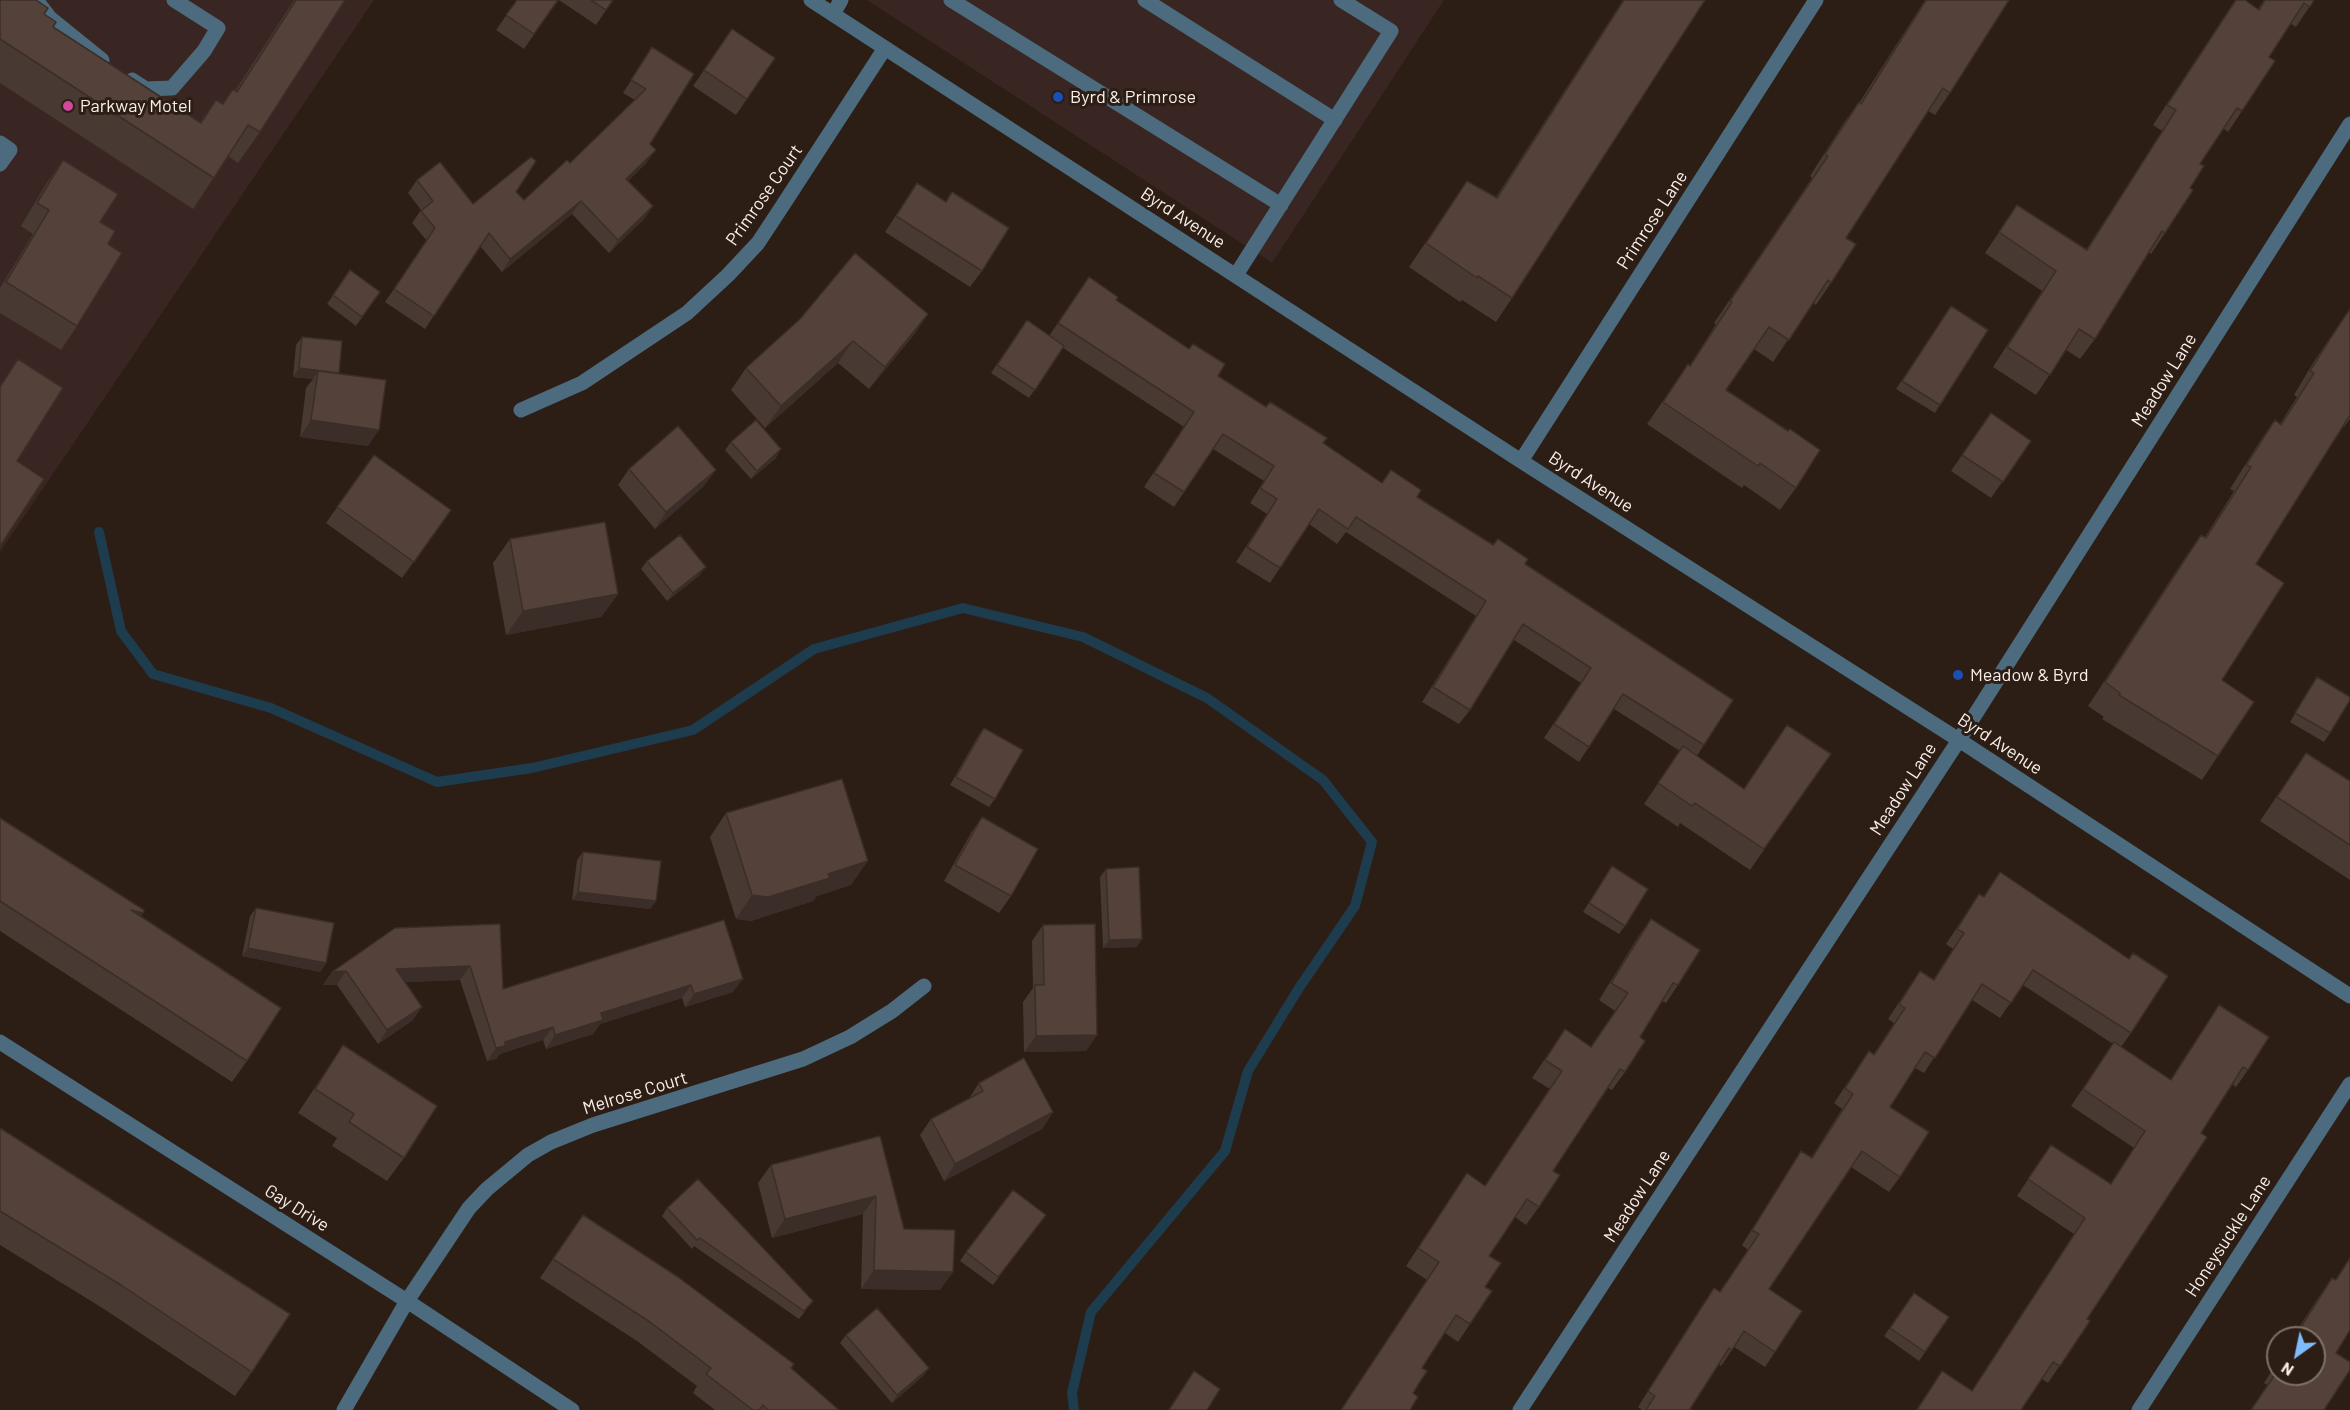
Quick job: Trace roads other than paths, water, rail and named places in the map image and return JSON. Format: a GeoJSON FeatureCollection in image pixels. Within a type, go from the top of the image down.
{"type":"FeatureCollection","features":[{"type":"Feature","properties":{"kind":"street"},"geometry":{"type":"LineString","coordinates":[[36,0],[50,18],[91,53],[146,89],[171,88],[204,51],[218,28],[174,0]]}},
{"type":"Feature","properties":{"kind":"street","name":"Byrd Avenue"},"geometry":{"type":"LineString","coordinates":[[811,0],[1521,461],[1959,740],[2350,996]]}},
{"type":"Feature","properties":{"kind":"street"},"geometry":{"type":"LineString","coordinates":[[832,14],[842,0]]}},
{"type":"Feature","properties":{"kind":"street"},"geometry":{"type":"LineString","coordinates":[[951,0],[1281,205]]}},
{"type":"Feature","properties":{"kind":"street"},"geometry":{"type":"LineString","coordinates":[[1144,0],[1335,120]]}},
{"type":"Feature","properties":{"kind":"street"},"geometry":{"type":"LineString","coordinates":[[1236,275],[1391,31],[1341,0]]}},
{"type":"Feature","properties":{"kind":"street","name":"Primrose Lane"},"geometry":{"type":"LineString","coordinates":[[1521,461],[1816,0]]}},
{"type":"Feature","properties":{"kind":"street","name":"Primrose Court"},"geometry":{"type":"LineString","coordinates":[[521,410],[582,383],[687,313],[728,275],[758,243],[885,48]]}},
{"type":"Feature","properties":{"kind":"street","name":"Meadow Lane"},"geometry":{"type":"LineString","coordinates":[[1520,1410],[1959,740],[2350,124]]}},
{"type":"Feature","properties":{"kind":"street"},"geometry":{"type":"LineString","coordinates":[[0,143],[9,150],[0,164]]}},
{"type":"Feature","properties":{"kind":"street","name":"Melrose Court"},"geometry":{"type":"LineString","coordinates":[[344,1410],[367,1366],[407,1301],[469,1208],[487,1189],[528,1155],[551,1142],[593,1125],[803,1059],[850,1037],[892,1011],[924,986]]}},
{"type":"Feature","properties":{"kind":"street","name":"Gay Drive"},"geometry":{"type":"LineString","coordinates":[[0,1042],[407,1301],[572,1410]]}},
{"type":"Feature","properties":{"kind":"street","name":"Honeysuckle Lane"},"geometry":{"type":"LineString","coordinates":[[2139,1410],[2350,1084]]}},
{"type":"Feature","properties":{"kind":"waterway"},"geometry":{"type":"LineString","coordinates":[[99,532],[121,631],[153,674],[271,708],[437,782],[532,768],[693,730],[814,649],[963,608],[1083,637],[1207,698],[1323,780],[1372,842],[1355,906],[1299,988],[1248,1071],[1225,1151],[1091,1312],[1072,1393],[1074,1410]]}},
{"type":"Feature","properties":{"kind":"place","name":"Byrd & Primrose"},"geometry":{"type":"Point","coordinates":[1058,97]}},
{"type":"Feature","properties":{"kind":"place","name":"Parkway Motel"},"geometry":{"type":"Point","coordinates":[68,106]}},
{"type":"Feature","properties":{"kind":"place","name":"Meadow & Byrd"},"geometry":{"type":"Point","coordinates":[1958,675]}}]}
